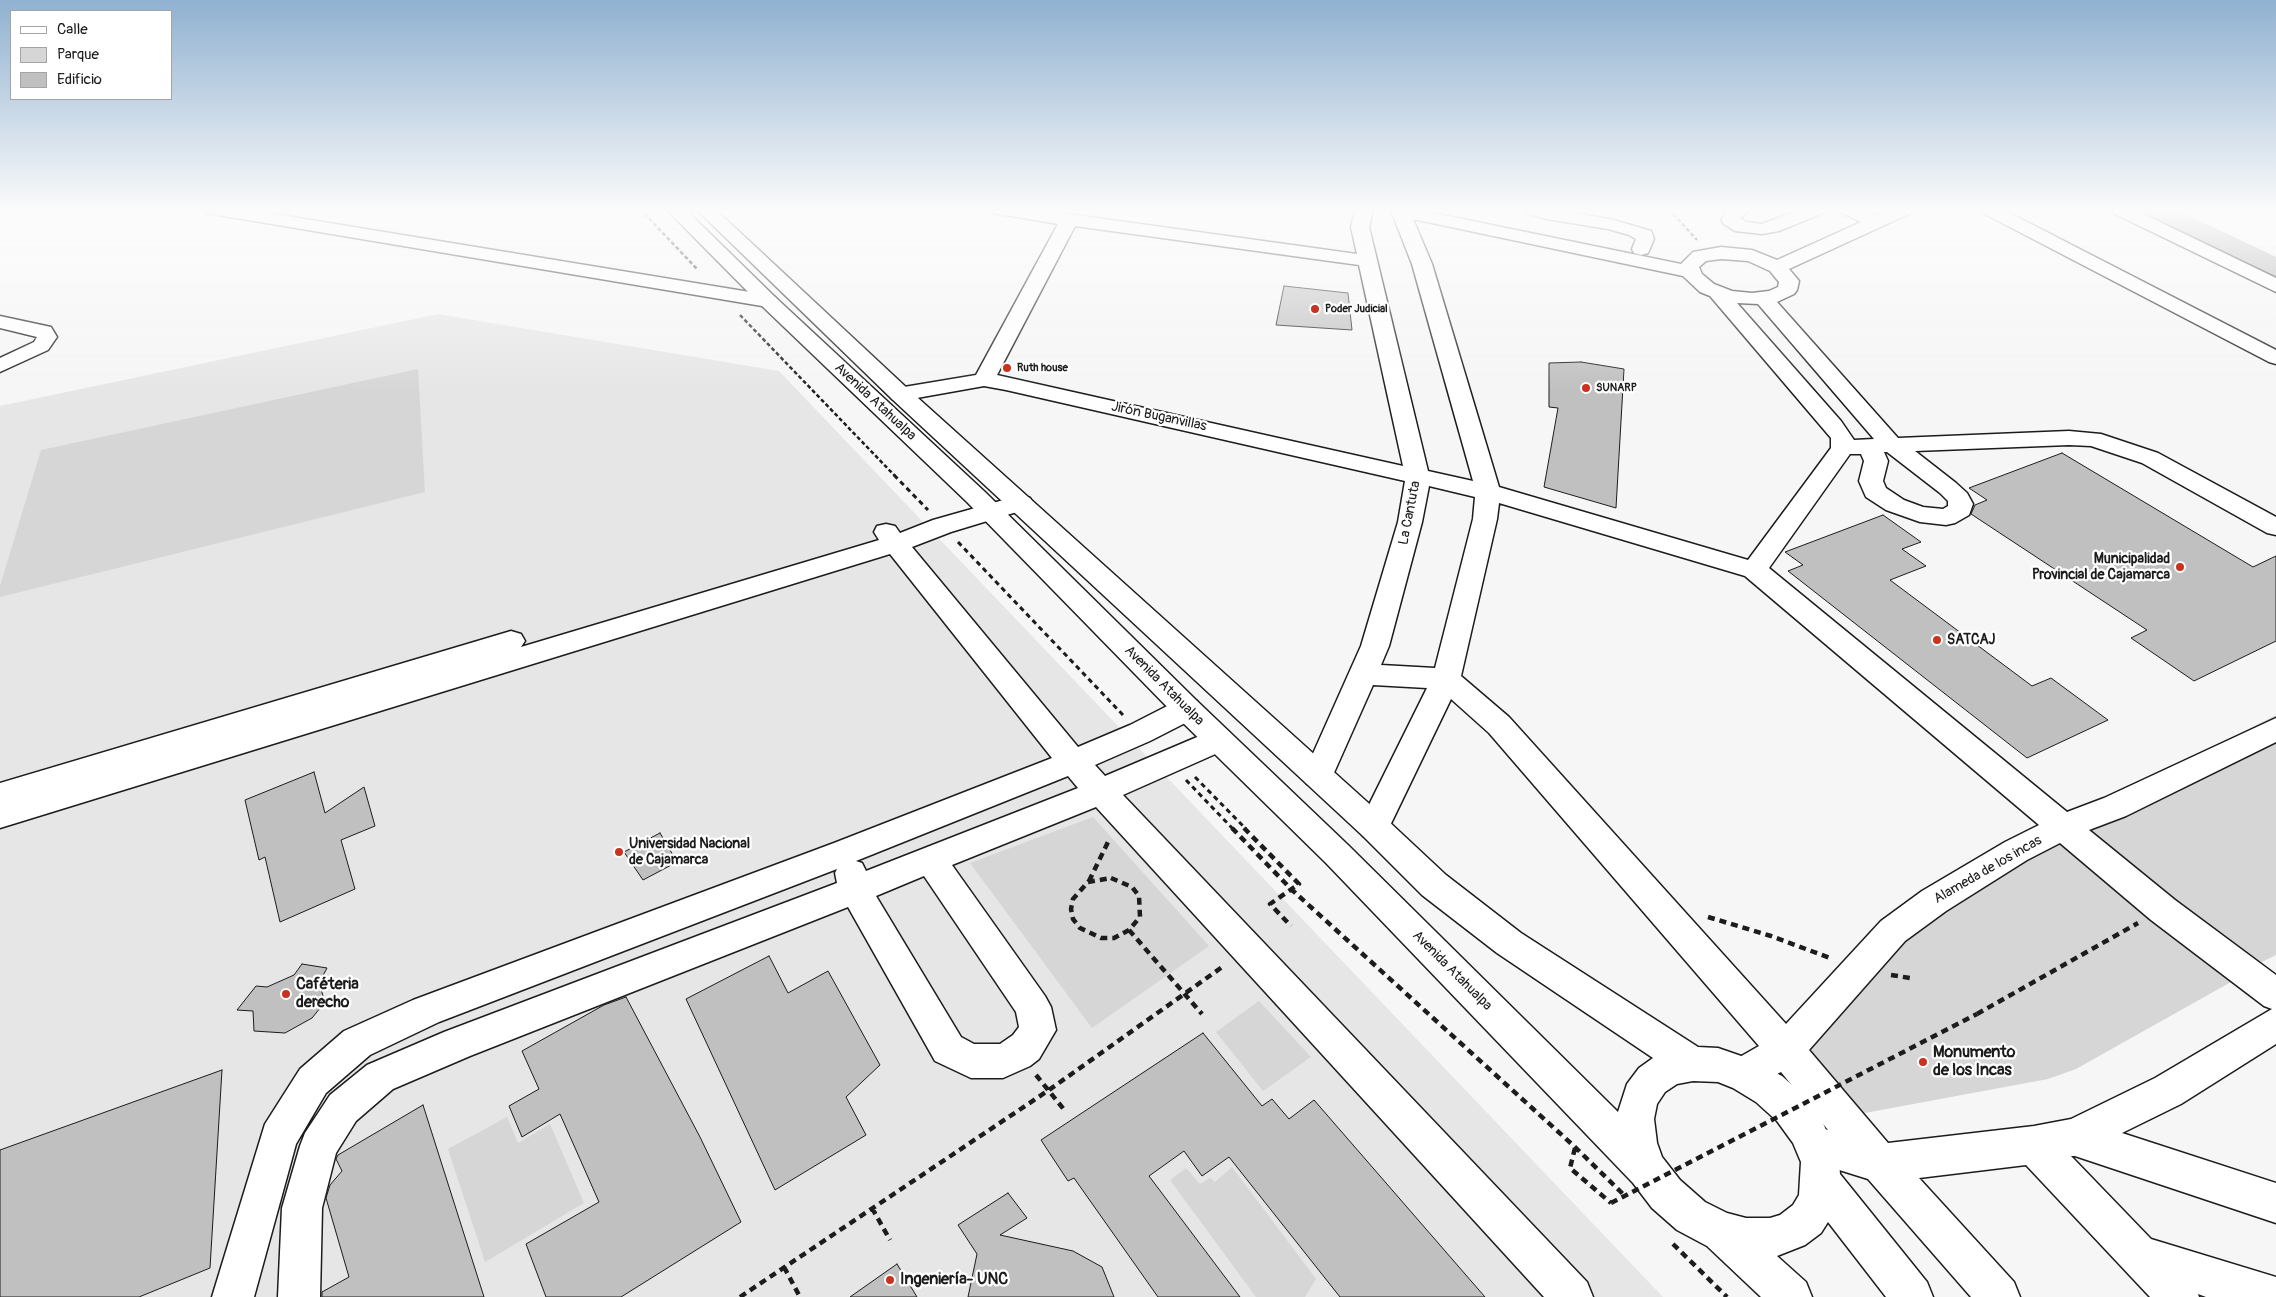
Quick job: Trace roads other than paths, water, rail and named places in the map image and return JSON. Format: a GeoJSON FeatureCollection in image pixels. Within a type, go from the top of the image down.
{"type":"FeatureCollection","features":[{"type":"Feature","properties":{"kind":"street"},"geometry":{"type":"LineString","coordinates":[[574,270],[768,302]]}},
{"type":"Feature","properties":{"kind":"street","name":"Avenida Atahualpa"},"geometry":{"type":"LineString","coordinates":[[736,270],[768,302],[1318,776],[1434,885],[1509,942],[1693,1064]]}},
{"type":"Feature","properties":{"kind":"street","name":"Avenida Atahualpa"},"geometry":{"type":"LineString","coordinates":[[769,270],[900,394],[1187,709],[1344,861],[1647,1169]]}},
{"type":"Feature","properties":{"kind":"street"},"geometry":{"type":"LineString","coordinates":[[984,380],[1043,270]]}},
{"type":"Feature","properties":{"kind":"street","name":"La Cantuta"},"geometry":{"type":"LineString","coordinates":[[1318,776],[1375,646],[1410,522],[1417,474],[1371,270]]}},
{"type":"Feature","properties":{"kind":"street"},"geometry":{"type":"LineString","coordinates":[[1374,827],[1446,679],[1485,519],[1488,492],[1424,270]]}},
{"type":"Feature","properties":{"kind":"street"},"geometry":{"type":"LineString","coordinates":[[1693,270],[1699,283],[1717,292],[1741,298],[1764,299],[1781,294],[1789,286],[1787,276],[1780,270]]}},
{"type":"Feature","properties":{"kind":"street"},"geometry":{"type":"LineString","coordinates":[[2106,270],[2276,358]]}},
{"type":"Feature","properties":{"kind":"street"},"geometry":{"type":"LineString","coordinates":[[2136,270],[2276,341]]}},
{"type":"Feature","properties":{"kind":"street"},"geometry":{"type":"LineString","coordinates":[[2242,270],[2276,286]]}},
{"type":"Feature","properties":{"kind":"street"},"geometry":{"type":"LineString","coordinates":[[1717,292],[1842,438],[1843,448],[1754,570],[2163,910],[2276,996]]}},
{"type":"Feature","properties":{"kind":"street"},"geometry":{"type":"LineString","coordinates":[[1764,299],[1881,446]]}},
{"type":"Feature","properties":{"kind":"street"},"geometry":{"type":"LineString","coordinates":[[0,322],[44,331],[47,336],[41,346],[0,366]]}},
{"type":"Feature","properties":{"kind":"street","name":"Jirón Buganvillas"},"geometry":{"type":"LineString","coordinates":[[900,394],[984,380],[1417,474],[1488,492],[1754,570]]}},
{"type":"Feature","properties":{"kind":"street"},"geometry":{"type":"LineString","coordinates":[[1843,448],[2069,438],[2093,439],[2150,458],[2276,527]]}},
{"type":"Feature","properties":{"kind":"street"},"geometry":{"type":"LineString","coordinates":[[0,794],[890,536],[942,526],[999,501]]}},
{"type":"Feature","properties":{"kind":"street"},"geometry":{"type":"LineString","coordinates":[[890,536],[1073,762],[1572,1297]]}},
{"type":"Feature","properties":{"kind":"street"},"geometry":{"type":"LineString","coordinates":[[0,816],[890,536]]}},
{"type":"Feature","properties":{"kind":"street"},"geometry":{"type":"LineString","coordinates":[[1364,674],[1446,679],[1499,725],[1669,916],[1786,1050],[1880,1163],[1999,1297]]}},
{"type":"Feature","properties":{"kind":"street"},"geometry":{"type":"LineString","coordinates":[[233,1297],[279,1137],[314,1081],[357,1043],[426,1011],[452,1003],[845,852],[1073,762],[1140,733],[1187,709]]}},
{"type":"Feature","properties":{"kind":"street","name":"Alameda de los incas"},"geometry":{"type":"LineString","coordinates":[[1744,1074],[1786,1050],[1893,931],[1934,901],[2016,851],[2063,827],[2115,807],[2276,729]]}},
{"type":"Feature","properties":{"kind":"street"},"geometry":{"type":"LineString","coordinates":[[299,1297],[302,1208],[319,1146],[343,1108],[380,1077],[457,1044],[855,890],[930,859],[1112,803],[1176,758],[1219,740]]}},
{"type":"Feature","properties":{"kind":"street"},"geometry":{"type":"LineString","coordinates":[[845,852],[855,890],[948,1050],[971,1061],[1003,1061],[1026,1047],[1038,1030],[1033,1007],[930,859]]}},
{"type":"Feature","properties":{"kind":"street"},"geometry":{"type":"LineString","coordinates":[[452,1003],[457,1044]]}},
{"type":"Feature","properties":{"kind":"street"},"geometry":{"type":"LineString","coordinates":[[1818,1163],[1880,1163],[2034,1145],[2075,1137],[2168,1091],[2276,1024]]}},
{"type":"Feature","properties":{"kind":"street"},"geometry":{"type":"LineString","coordinates":[[1720,1232],[1746,1238],[1770,1238],[1791,1231],[1807,1219],[1818,1202],[1818,1163],[1808,1131],[1790,1108],[1769,1088],[1744,1074],[1718,1065],[1693,1064],[1670,1068],[1652,1080],[1640,1097],[1635,1118],[1638,1143],[1647,1169],[1666,1194],[1691,1216],[1720,1232],[1791,1297]]}},
{"type":"Feature","properties":{"kind":"street"},"geometry":{"type":"LineString","coordinates":[[2075,1137],[2276,1203]]}},
{"type":"Feature","properties":{"kind":"street"},"geometry":{"type":"LineString","coordinates":[[2034,1145],[2178,1297]]}},
{"type":"Feature","properties":{"kind":"street"},"geometry":{"type":"LineString","coordinates":[[1818,1163],[1912,1297]]}},
{"type":"Feature","properties":{"kind":"street"},"geometry":{"type":"LineString","coordinates":[[2140,1256],[2275,1297]]}},
{"type":"Feature","properties":{"kind":"place","name":"Poder Judicial"},"geometry":{"type":"Point","coordinates":[1315,309]}},
{"type":"Feature","properties":{"kind":"place","name":"Ruth house"},"geometry":{"type":"Point","coordinates":[1007,368]}},
{"type":"Feature","properties":{"kind":"place","name":"SUNARP"},"geometry":{"type":"Point","coordinates":[1586,388]}},
{"type":"Feature","properties":{"kind":"place","name":"Municipalidad Provincial de Cajamarca"},"geometry":{"type":"Point","coordinates":[2180,567]}},
{"type":"Feature","properties":{"kind":"place","name":"SATCAJ"},"geometry":{"type":"Point","coordinates":[1937,640]}},
{"type":"Feature","properties":{"kind":"place","name":"Universidad Nacional de Cajamarca"},"geometry":{"type":"Point","coordinates":[619,852]}},
{"type":"Feature","properties":{"kind":"place","name":"Caféteria derecho"},"geometry":{"type":"Point","coordinates":[286,994]}},
{"type":"Feature","properties":{"kind":"place","name":"Monumento de los Incas"},"geometry":{"type":"Point","coordinates":[1923,1062]}},
{"type":"Feature","properties":{"kind":"place","name":"Ingeniería- UNC"},"geometry":{"type":"Point","coordinates":[890,1280]}}]}
